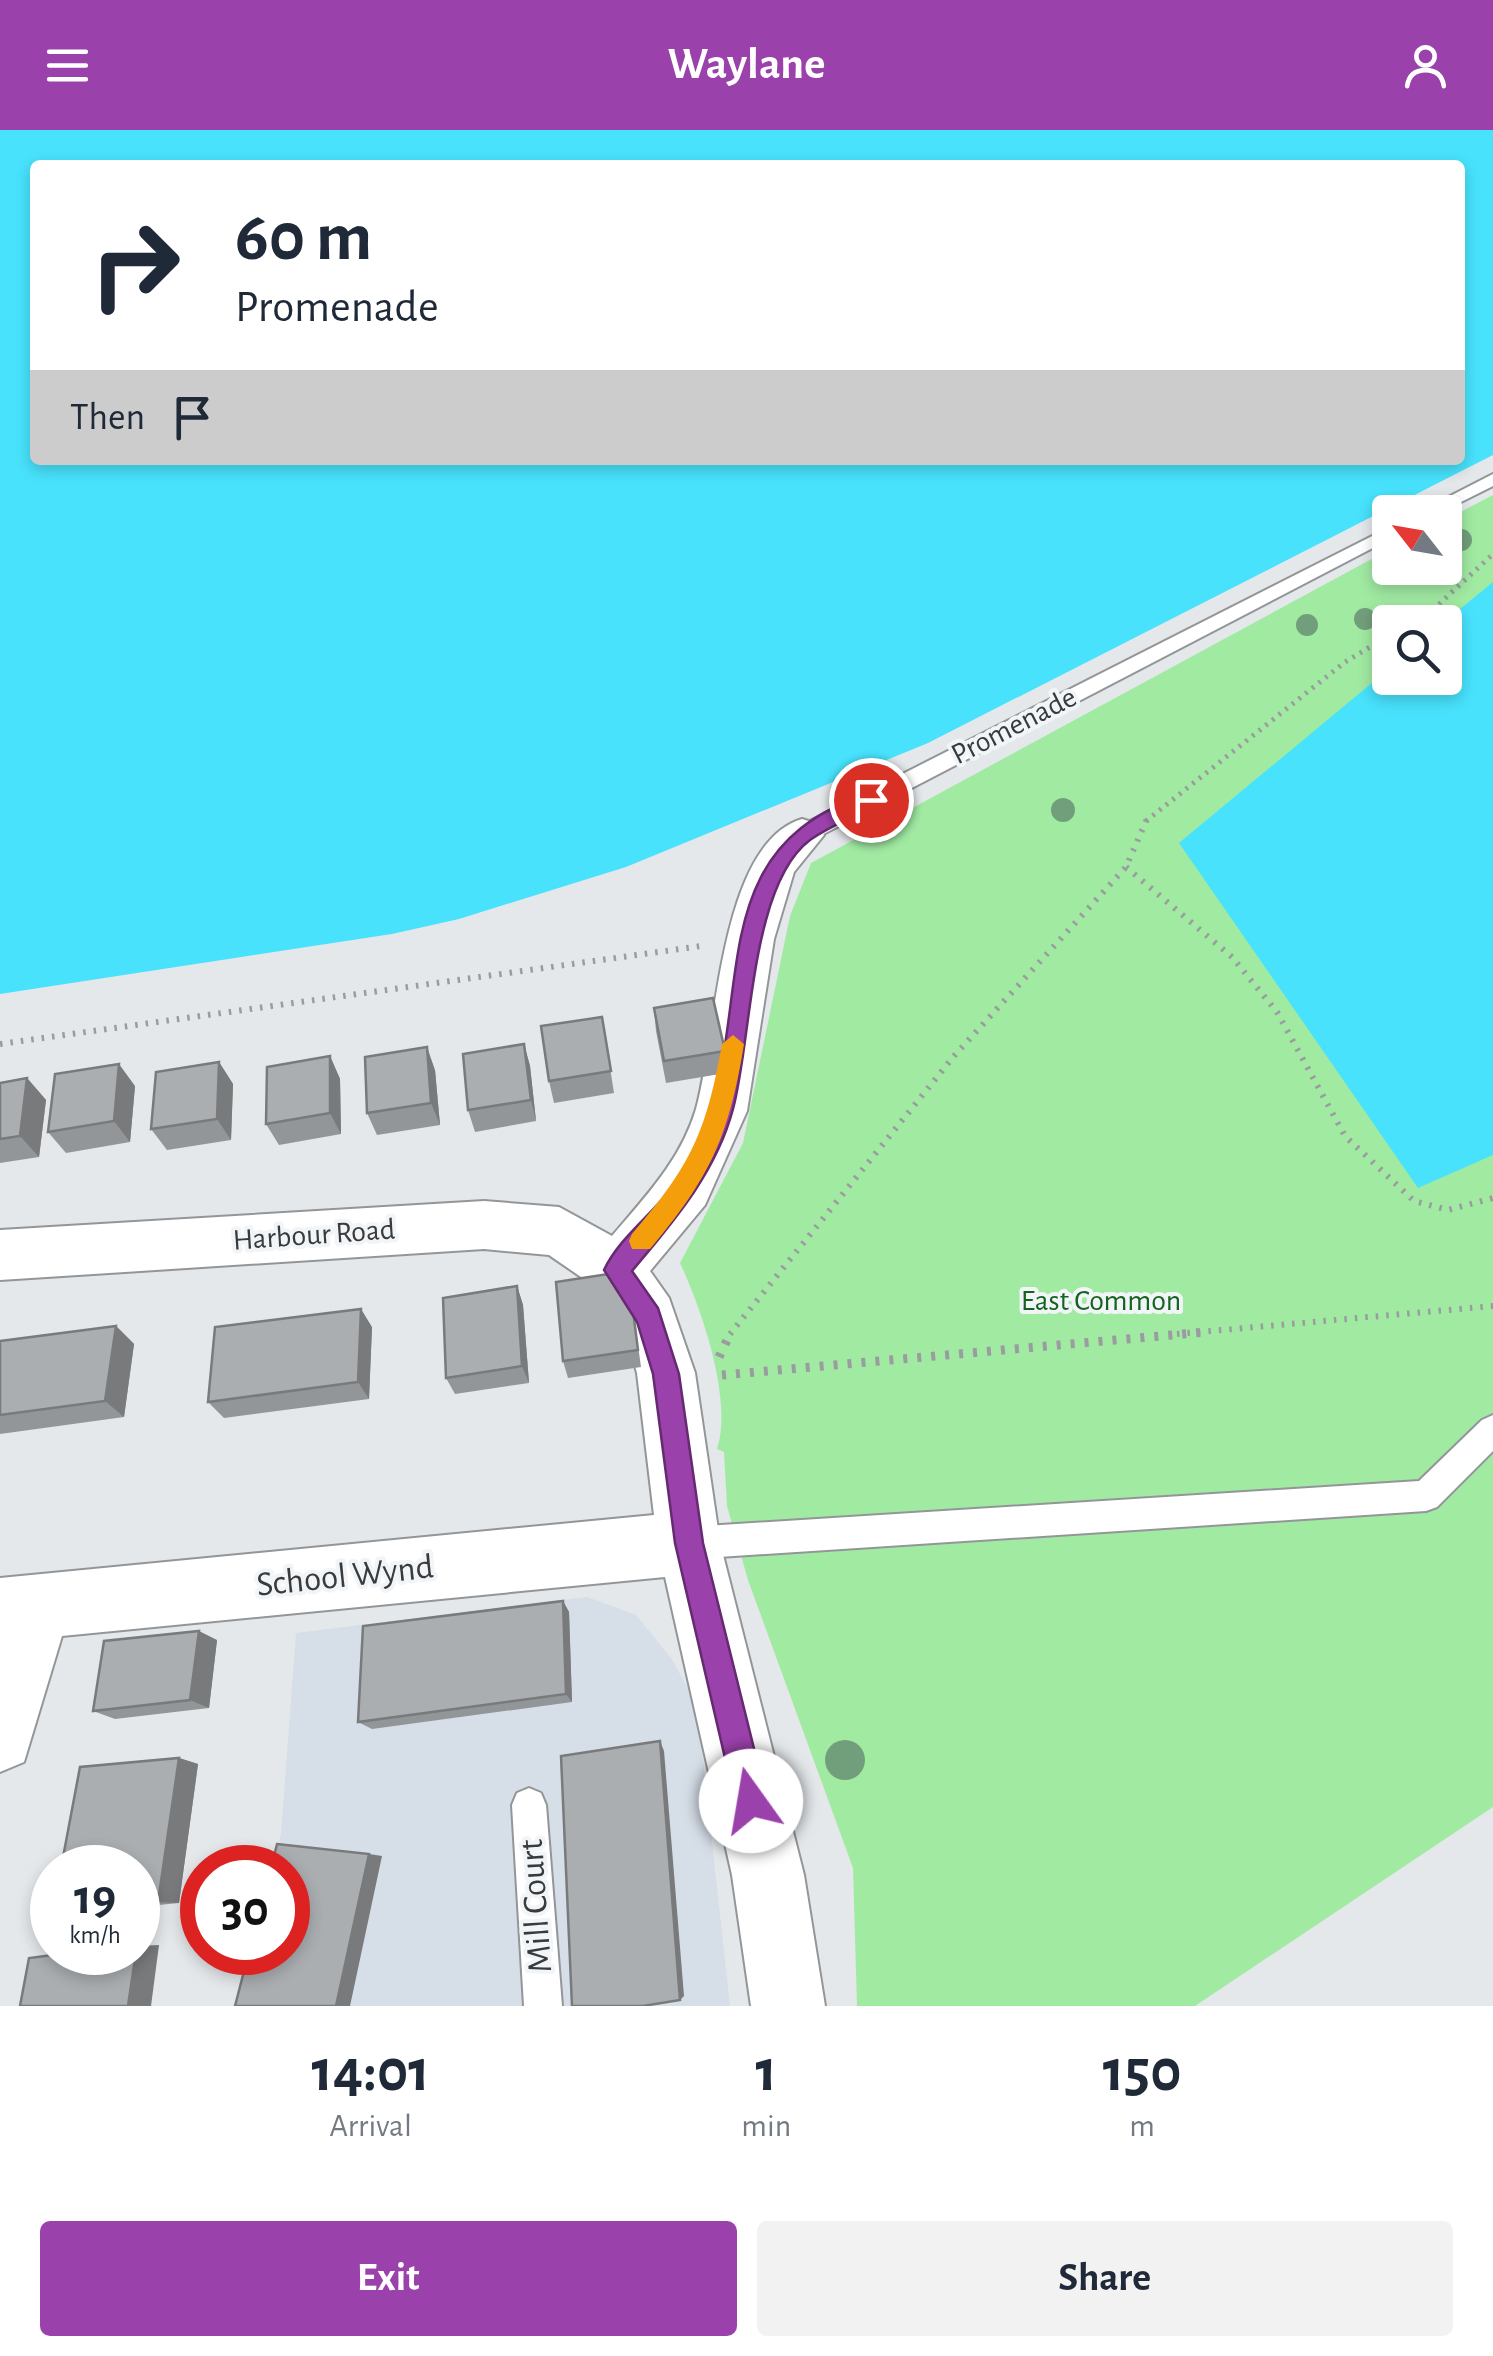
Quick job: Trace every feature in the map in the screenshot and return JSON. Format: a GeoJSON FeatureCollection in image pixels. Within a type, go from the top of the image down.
{"type":"FeatureCollection","features":[{"type":"Feature","properties":{"kind":"street","name":"Promenade"},"geometry":{"type":"LineString","coordinates":[[617,1270],[686,1188],[722,1111],[751,939],[774,865],[802,836]]}},
{"type":"Feature","properties":{"kind":"street","name":"Harbour Road"},"geometry":{"type":"LineString","coordinates":[[0,1255],[484,1224],[559,1232],[617,1270]]}},
{"type":"Feature","properties":{"kind":"street"},"geometry":{"type":"LineString","coordinates":[[617,1270],[649,1317],[666,1374],[689,1543],[768,1874],[788,2006]]}},
{"type":"Feature","properties":{"kind":"street","name":"School Wynd"},"geometry":{"type":"LineString","coordinates":[[19,1608],[689,1543]]}},
{"type":"Feature","properties":{"kind":"street"},"geometry":{"type":"LineString","coordinates":[[0,1738],[19,1608]]}},
{"type":"Feature","properties":{"kind":"lane"},"geometry":{"type":"LineString","coordinates":[[1461,495],[1493,479]]}},
{"type":"Feature","properties":{"kind":"lane","name":"Promenade"},"geometry":{"type":"LineString","coordinates":[[802,836],[1372,541]]}},
{"type":"Feature","properties":{"kind":"lane"},"geometry":{"type":"LineString","coordinates":[[689,1543],[1426,1496],[1493,1430]]}},
{"type":"Feature","properties":{"kind":"lane","name":"Mill Court"},"geometry":{"type":"LineString","coordinates":[[529,1805],[543,2006]]}},
{"type":"Feature","properties":{"kind":"path"},"geometry":{"type":"LineString","coordinates":[[1437,605],[1493,554]]}},
{"type":"Feature","properties":{"kind":"path"},"geometry":{"type":"LineString","coordinates":[[718,1359],[734,1325],[954,1056],[1126,867],[1149,815],[1372,646]]}},
{"type":"Feature","properties":{"kind":"path"},"geometry":{"type":"LineString","coordinates":[[1126,867],[1232,956],[1277,1012],[1345,1136],[1414,1201],[1448,1210],[1493,1198]]}},
{"type":"Feature","properties":{"kind":"path"},"geometry":{"type":"LineString","coordinates":[[0,1044],[751,939]]}},
{"type":"Feature","properties":{"kind":"path"},"geometry":{"type":"LineString","coordinates":[[710,1376],[1493,1306]]}},
{"type":"Feature","properties":{"kind":"shaded area"},"geometry":{"type":"Polygon","coordinates":[[[587,1597],[636,1615],[671,1658],[697,1705],[730,2006],[240,2006],[268,1975],[310,1975],[310,1845],[278,1845],[296,1633],[587,1597]]]}},
{"type":"Feature","properties":{"kind":"green space","name":"East Common"},"geometry":{"type":"Polygon","coordinates":[[[1493,495],[1493,1807],[1195,2006],[857,2006],[853,1868],[748,1580],[727,1506],[724,1452],[717,1449],[721,1406],[713,1355],[680,1263],[743,1143],[790,916],[811,863],[1372,559],[1372,585],[1462,585],[1462,511],[1493,495]]]}},
{"type":"Feature","properties":{"kind":"water"},"geometry":{"type":"Polygon","coordinates":[[[0,130],[1493,130],[1493,455],[1415,495],[1372,495],[1372,517],[928,743],[626,867],[459,919],[392,934],[0,994],[0,130]]]}},
{"type":"Feature","properties":{"kind":"water"},"geometry":{"type":"Polygon","coordinates":[[[1493,582],[1493,1155],[1418,1188],[1179,843],[1372,683],[1372,695],[1462,695],[1462,607],[1493,582]]]}},
{"type":"Feature","properties":{"kind":"building"},"geometry":{"type":"Polygon","coordinates":[[[713,998],[725,1051],[664,1061],[654,1008],[713,998]]]}},
{"type":"Feature","properties":{"kind":"building"},"geometry":{"type":"Polygon","coordinates":[[[602,1017],[611,1071],[549,1081],[541,1026],[602,1017]]]}},
{"type":"Feature","properties":{"kind":"building"},"geometry":{"type":"Polygon","coordinates":[[[524,1044],[531,1100],[468,1110],[463,1054],[524,1044]]]}},
{"type":"Feature","properties":{"kind":"building"},"geometry":{"type":"Polygon","coordinates":[[[427,1047],[431,1103],[367,1113],[365,1057],[427,1047]]]}},
{"type":"Feature","properties":{"kind":"building"},"geometry":{"type":"Polygon","coordinates":[[[330,1056],[330,1113],[266,1124],[267,1067],[330,1056]]]}},
{"type":"Feature","properties":{"kind":"building"},"geometry":{"type":"Polygon","coordinates":[[[219,1062],[217,1119],[151,1129],[156,1072],[219,1062]]]}},
{"type":"Feature","properties":{"kind":"building"},"geometry":{"type":"Polygon","coordinates":[[[119,1064],[114,1121],[48,1132],[55,1074],[119,1064]]]}},
{"type":"Feature","properties":{"kind":"building"},"geometry":{"type":"Polygon","coordinates":[[[27,1078],[20,1136],[0,1139],[0,1083],[27,1078]]]}},
{"type":"Feature","properties":{"kind":"building"},"geometry":{"type":"Polygon","coordinates":[[[628,1271],[638,1350],[563,1361],[556,1282],[628,1271]]]}},
{"type":"Feature","properties":{"kind":"building"},"geometry":{"type":"Polygon","coordinates":[[[517,1286],[522,1366],[446,1378],[443,1298],[517,1286]]]}},
{"type":"Feature","properties":{"kind":"building"},"geometry":{"type":"Polygon","coordinates":[[[361,1309],[358,1382],[208,1402],[215,1327],[361,1309]]]}},
{"type":"Feature","properties":{"kind":"building"},"geometry":{"type":"Polygon","coordinates":[[[116,1326],[105,1401],[0,1415],[0,1341],[116,1326]]]}},
{"type":"Feature","properties":{"kind":"building"},"geometry":{"type":"Polygon","coordinates":[[[563,1601],[566,1694],[358,1722],[363,1626],[563,1601]]]}},
{"type":"Feature","properties":{"kind":"building"},"geometry":{"type":"Polygon","coordinates":[[[199,1631],[190,1700],[93,1711],[104,1641],[199,1631]]]}},
{"type":"Feature","properties":{"kind":"building"},"geometry":{"type":"Polygon","coordinates":[[[660,1741],[680,2000],[643,2006],[572,2006],[561,1756],[660,1741]]]}},
{"type":"Feature","properties":{"kind":"building"},"geometry":{"type":"Polygon","coordinates":[[[179,1758],[160,1888],[160,1845],[65,1845],[80,1767],[179,1758]]]}},
{"type":"Feature","properties":{"kind":"building"},"geometry":{"type":"Polygon","coordinates":[[[310,1848],[369,1854],[336,2006],[235,2006],[243,1975],[310,1975],[310,1848]]]}},
{"type":"Feature","properties":{"kind":"building"},"geometry":{"type":"Polygon","coordinates":[[[29,1958],[30,1975],[133,1975],[128,2006],[20,2006],[29,1958]]]}},
{"type":"Feature","properties":{"kind":"slow traffic"},"geometry":{"type":"LineString","coordinates":[[641,1241],[686,1188],[722,1111],[733,1044]]}},
{"type":"Feature","properties":{"kind":"route"},"geometry":{"type":"LineString","coordinates":[[751,1801],[689,1543],[666,1374],[649,1317],[617,1270],[686,1188],[722,1111],[751,939],[774,865],[802,836],[871,800]]}}]}
